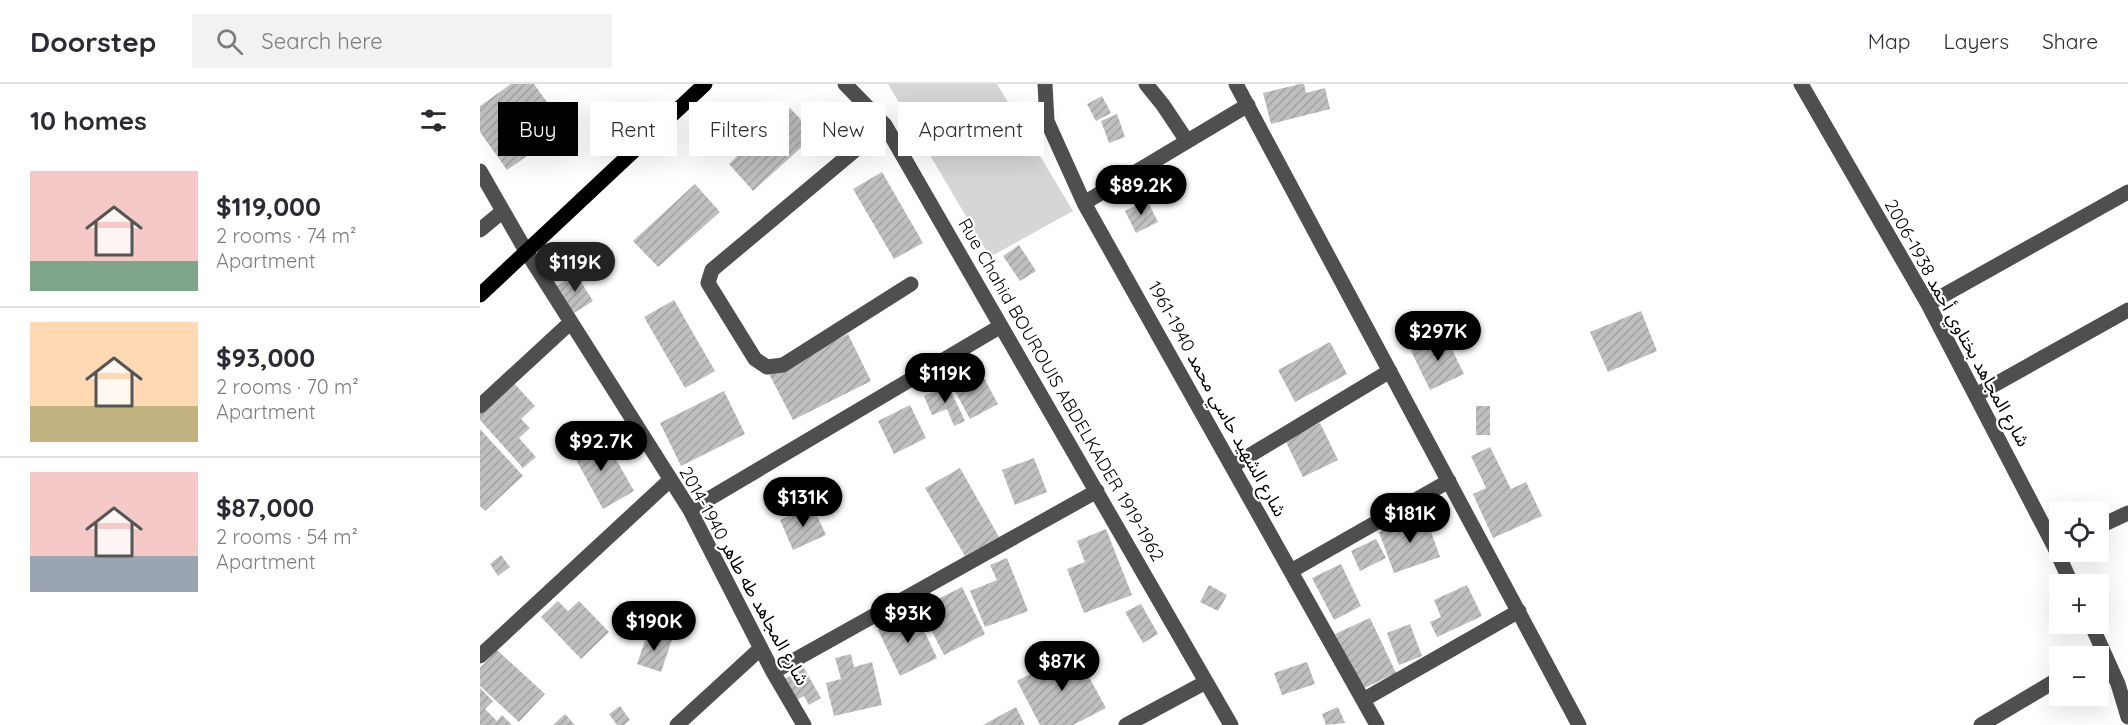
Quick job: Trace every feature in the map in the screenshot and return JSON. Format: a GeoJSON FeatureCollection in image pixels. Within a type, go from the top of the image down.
{"type":"FeatureCollection","features":[{"type":"Feature","properties":{"kind":"main road"},"geometry":{"type":"LineString","coordinates":[[480,295],[705,84]]}},
{"type":"Feature","properties":{"kind":"street","name":"Rue Chahid BOUROUIS ABDELKADER 1919-1962"},"geometry":{"type":"LineString","coordinates":[[845,84],[863,102]]}},
{"type":"Feature","properties":{"kind":"street","name":"شارع الشهيد حاسي محمد 1940-1961"},"geometry":{"type":"LineString","coordinates":[[1045,84],[1047,121],[1084,203],[1377,725]]}},
{"type":"Feature","properties":{"kind":"street"},"geometry":{"type":"LineString","coordinates":[[1146,84],[1187,141]]}},
{"type":"Feature","properties":{"kind":"street"},"geometry":{"type":"LineString","coordinates":[[1236,84],[1580,725]]}},
{"type":"Feature","properties":{"kind":"street","name":"شارع المجاهد بختاوي أحمد 1938-2006"},"geometry":{"type":"LineString","coordinates":[[1801,84],[1928,304],[2049,532]]}},
{"type":"Feature","properties":{"kind":"street"},"geometry":{"type":"LineString","coordinates":[[1084,203],[1248,105]]}},
{"type":"Feature","properties":{"kind":"street","name":"Rue Chahid BOUROUIS ABDELKADER 1919-1962"},"geometry":{"type":"LineString","coordinates":[[886,127],[1231,725]]}},
{"type":"Feature","properties":{"kind":"street"},"geometry":{"type":"LineString","coordinates":[[848,156],[712,270],[708,283],[755,359],[767,367],[783,365],[911,284]]}},
{"type":"Feature","properties":{"kind":"street","name":"شارع المجاهد طه طاهر 1940-2014"},"geometry":{"type":"LineString","coordinates":[[480,171],[526,251],[690,510],[773,672],[804,725]]}},
{"type":"Feature","properties":{"kind":"street"},"geometry":{"type":"LineString","coordinates":[[1928,304],[2128,192]]}},
{"type":"Feature","properties":{"kind":"street"},"geometry":{"type":"LineString","coordinates":[[480,230],[503,211]]}},
{"type":"Feature","properties":{"kind":"street"},"geometry":{"type":"LineString","coordinates":[[1976,395],[2128,310]]}},
{"type":"Feature","properties":{"kind":"street"},"geometry":{"type":"LineString","coordinates":[[480,406],[571,322]]}},
{"type":"Feature","properties":{"kind":"street"},"geometry":{"type":"LineString","coordinates":[[690,510],[1001,326]]}},
{"type":"Feature","properties":{"kind":"street"},"geometry":{"type":"LineString","coordinates":[[1232,466],[1390,371]]}},
{"type":"Feature","properties":{"kind":"street"},"geometry":{"type":"LineString","coordinates":[[480,656],[670,480]]}},
{"type":"Feature","properties":{"kind":"street"},"geometry":{"type":"LineString","coordinates":[[1291,572],[1449,481]]}},
{"type":"Feature","properties":{"kind":"street"},"geometry":{"type":"LineString","coordinates":[[773,672],[1096,491]]}},
{"type":"Feature","properties":{"kind":"street"},"geometry":{"type":"LineString","coordinates":[[2109,522],[2128,513]]}},
{"type":"Feature","properties":{"kind":"street"},"geometry":{"type":"LineString","coordinates":[[1363,700],[1519,611]]}},
{"type":"Feature","properties":{"kind":"street"},"geometry":{"type":"LineString","coordinates":[[677,725],[761,648]]}},
{"type":"Feature","properties":{"kind":"street"},"geometry":{"type":"LineString","coordinates":[[2109,665],[2123,681],[2128,717]]}},
{"type":"Feature","properties":{"kind":"street"},"geometry":{"type":"LineString","coordinates":[[1126,725],[1206,682]]}},
{"type":"Feature","properties":{"kind":"street"},"geometry":{"type":"LineString","coordinates":[[1981,725],[2049,685]]}},
{"type":"Feature","properties":{"kind":"shaded area"},"geometry":{"type":"Polygon","coordinates":[[[888,84],[997,84],[1008,102],[899,102],[888,84]]]}},
{"type":"Feature","properties":{"kind":"shaded area"},"geometry":{"type":"Polygon","coordinates":[[[930,156],[1040,156],[1073,211],[990,257],[930,156]]]}},
{"type":"Feature","properties":{"kind":"building"},"geometry":{"type":"Polygon","coordinates":[[[511,84],[534,84],[547,102],[498,102],[498,156],[527,156],[507,170],[480,132],[480,106],[511,84]]]}},
{"type":"Feature","properties":{"kind":"building"},"geometry":{"type":"Polygon","coordinates":[[[1304,84],[1306,93],[1325,88],[1330,109],[1271,124],[1263,93],[1304,84]]]}},
{"type":"Feature","properties":{"kind":"building"},"geometry":{"type":"Polygon","coordinates":[[[1102,96],[1111,113],[1096,121],[1087,104],[1102,96]]]}},
{"type":"Feature","properties":{"kind":"building"},"geometry":{"type":"Polygon","coordinates":[[[789,109],[801,120],[801,148],[753,191],[729,164],[738,156],[789,156],[789,109]]]}},
{"type":"Feature","properties":{"kind":"building"},"geometry":{"type":"Polygon","coordinates":[[[1117,114],[1125,137],[1109,143],[1101,121],[1117,114]]]}},
{"type":"Feature","properties":{"kind":"building"},"geometry":{"type":"Polygon","coordinates":[[[882,172],[923,243],[894,259],[853,189],[882,172]]]}},
{"type":"Feature","properties":{"kind":"building"},"geometry":{"type":"Polygon","coordinates":[[[695,184],[720,212],[658,267],[633,241],[695,184]]]}},
{"type":"Feature","properties":{"kind":"building"},"geometry":{"type":"Polygon","coordinates":[[[1147,200],[1158,222],[1136,233],[1125,211],[1147,200]]]}},
{"type":"Feature","properties":{"kind":"building"},"geometry":{"type":"Polygon","coordinates":[[[1019,245],[1036,271],[1020,281],[1003,256],[1019,245]]]}},
{"type":"Feature","properties":{"kind":"building"},"geometry":{"type":"Polygon","coordinates":[[[576,274],[593,301],[574,313],[557,286],[576,274]]]}},
{"type":"Feature","properties":{"kind":"building"},"geometry":{"type":"Polygon","coordinates":[[[674,300],[715,371],[685,388],[644,317],[674,300]]]}},
{"type":"Feature","properties":{"kind":"building"},"geometry":{"type":"Polygon","coordinates":[[[1641,311],[1657,351],[1608,372],[1590,332],[1641,311]]]}},
{"type":"Feature","properties":{"kind":"building"},"geometry":{"type":"Polygon","coordinates":[[[848,334],[871,381],[793,420],[769,374],[848,334]]]}},
{"type":"Feature","properties":{"kind":"building"},"geometry":{"type":"Polygon","coordinates":[[[1445,335],[1464,374],[1430,390],[1411,351],[1445,335]]]}},
{"type":"Feature","properties":{"kind":"building"},"geometry":{"type":"Polygon","coordinates":[[[1330,342],[1347,374],[1295,402],[1278,370],[1330,342]]]}},
{"type":"Feature","properties":{"kind":"building"},"geometry":{"type":"Polygon","coordinates":[[[978,367],[998,404],[970,419],[950,382],[978,367]]]}},
{"type":"Feature","properties":{"kind":"building"},"geometry":{"type":"Polygon","coordinates":[[[510,379],[535,406],[521,419],[530,428],[519,438],[536,457],[523,468],[480,420],[480,406],[510,379]]]}},
{"type":"Feature","properties":{"kind":"building"},"geometry":{"type":"Polygon","coordinates":[[[948,385],[965,421],[954,426],[947,409],[932,415],[924,396],[948,385]]]}},
{"type":"Feature","properties":{"kind":"building"},"geometry":{"type":"Polygon","coordinates":[[[724,391],[745,434],[681,466],[660,423],[724,391]]]}},
{"type":"Feature","properties":{"kind":"building"},"geometry":{"type":"Polygon","coordinates":[[[910,405],[926,438],[894,454],[878,421],[910,405]]]}},
{"type":"Feature","properties":{"kind":"building"},"geometry":{"type":"Polygon","coordinates":[[[1476,406],[1490,406],[1490,435],[1476,435],[1476,406]]]}},
{"type":"Feature","properties":{"kind":"building"},"geometry":{"type":"Polygon","coordinates":[[[1320,423],[1338,460],[1303,477],[1285,440],[1320,423]]]}},
{"type":"Feature","properties":{"kind":"building"},"geometry":{"type":"Polygon","coordinates":[[[480,429],[523,476],[485,511],[480,506],[480,429]]]}},
{"type":"Feature","properties":{"kind":"building"},"geometry":{"type":"Polygon","coordinates":[[[584,435],[596,454],[609,447],[634,491],[603,509],[568,445],[584,435]]]}},
{"type":"Feature","properties":{"kind":"building"},"geometry":{"type":"Polygon","coordinates":[[[1490,447],[1511,489],[1526,482],[1542,516],[1493,538],[1473,494],[1486,488],[1471,456],[1490,447]]]}},
{"type":"Feature","properties":{"kind":"building"},"geometry":{"type":"Polygon","coordinates":[[[1034,458],[1047,492],[1015,505],[1002,470],[1034,458]]]}},
{"type":"Feature","properties":{"kind":"building"},"geometry":{"type":"Polygon","coordinates":[[[960,468],[999,537],[965,556],[925,488],[960,468]]]}},
{"type":"Feature","properties":{"kind":"building"},"geometry":{"type":"Polygon","coordinates":[[[812,505],[826,535],[793,550],[780,520],[812,505]]]}},
{"type":"Feature","properties":{"kind":"building"},"geometry":{"type":"Polygon","coordinates":[[[1425,515],[1440,557],[1394,573],[1379,532],[1425,515]]]}},
{"type":"Feature","properties":{"kind":"building"},"geometry":{"type":"Polygon","coordinates":[[[1106,529],[1132,595],[1084,613],[1067,569],[1085,562],[1077,541],[1106,529]]]}},
{"type":"Feature","properties":{"kind":"building"},"geometry":{"type":"Polygon","coordinates":[[[1376,539],[1386,558],[1360,571],[1351,551],[1376,539]]]}},
{"type":"Feature","properties":{"kind":"building"},"geometry":{"type":"Polygon","coordinates":[[[501,555],[510,567],[498,576],[490,564],[501,555]]]}},
{"type":"Feature","properties":{"kind":"building"},"geometry":{"type":"Polygon","coordinates":[[[1007,558],[1028,611],[985,627],[970,591],[997,580],[990,565],[1007,558]]]}},
{"type":"Feature","properties":{"kind":"building"},"geometry":{"type":"Polygon","coordinates":[[[1341,564],[1361,606],[1334,620],[1312,578],[1341,564]]]}},
{"type":"Feature","properties":{"kind":"building"},"geometry":{"type":"Polygon","coordinates":[[[1209,585],[1227,595],[1218,611],[1200,602],[1209,585]]]}},
{"type":"Feature","properties":{"kind":"building"},"geometry":{"type":"Polygon","coordinates":[[[1467,585],[1482,616],[1437,637],[1430,622],[1441,617],[1434,600],[1467,585]]]}},
{"type":"Feature","properties":{"kind":"building"},"geometry":{"type":"Polygon","coordinates":[[[962,587],[985,634],[944,655],[920,608],[962,587]]]}},
{"type":"Feature","properties":{"kind":"building"},"geometry":{"type":"Polygon","coordinates":[[[558,601],[568,611],[579,601],[609,632],[581,659],[541,617],[558,601]]]}},
{"type":"Feature","properties":{"kind":"building"},"geometry":{"type":"Polygon","coordinates":[[[1141,604],[1158,634],[1143,643],[1125,612],[1141,604]]]}},
{"type":"Feature","properties":{"kind":"building"},"geometry":{"type":"Polygon","coordinates":[[[915,612],[937,658],[900,676],[878,630],[915,612]]]}},
{"type":"Feature","properties":{"kind":"building"},"geometry":{"type":"Polygon","coordinates":[[[1370,618],[1396,673],[1360,690],[1335,634],[1370,618]]]}},
{"type":"Feature","properties":{"kind":"building"},"geometry":{"type":"Polygon","coordinates":[[[1410,624],[1422,656],[1399,665],[1387,633],[1410,624]]]}},
{"type":"Feature","properties":{"kind":"building"},"geometry":{"type":"Polygon","coordinates":[[[648,632],[672,640],[661,672],[637,664],[648,632]]]}},
{"type":"Feature","properties":{"kind":"building"},"geometry":{"type":"Polygon","coordinates":[[[497,650],[545,694],[519,722],[480,686],[480,668],[497,650]]]}},
{"type":"Feature","properties":{"kind":"building"},"geometry":{"type":"Polygon","coordinates":[[[1074,650],[1106,708],[1073,725],[1040,725],[1017,681],[1074,650]]]}},
{"type":"Feature","properties":{"kind":"building"},"geometry":{"type":"Polygon","coordinates":[[[851,654],[854,667],[872,662],[882,705],[834,716],[826,683],[841,679],[835,658],[851,654]]]}},
{"type":"Feature","properties":{"kind":"building"},"geometry":{"type":"Polygon","coordinates":[[[1307,662],[1315,684],[1282,695],[1274,673],[1307,662]]]}},
{"type":"Feature","properties":{"kind":"building"},"geometry":{"type":"Polygon","coordinates":[[[804,668],[821,698],[809,705],[804,696],[791,703],[779,682],[804,668]]]}},
{"type":"Feature","properties":{"kind":"building"},"geometry":{"type":"Polygon","coordinates":[[[480,688],[493,701],[485,709],[497,721],[502,715],[512,725],[480,725],[480,688]]]}},
{"type":"Feature","properties":{"kind":"building"},"geometry":{"type":"Polygon","coordinates":[[[620,706],[630,720],[624,725],[617,725],[609,714],[620,706]]]}},
{"type":"Feature","properties":{"kind":"building"},"geometry":{"type":"Polygon","coordinates":[[[1016,707],[1025,725],[983,725],[1016,707]]]}},
{"type":"Feature","properties":{"kind":"building"},"geometry":{"type":"Polygon","coordinates":[[[1338,707],[1345,723],[1326,725],[1322,714],[1338,707]]]}},
{"type":"Feature","properties":{"kind":"building"},"geometry":{"type":"Polygon","coordinates":[[[565,714],[575,725],[553,725],[565,714]]]}}]}
